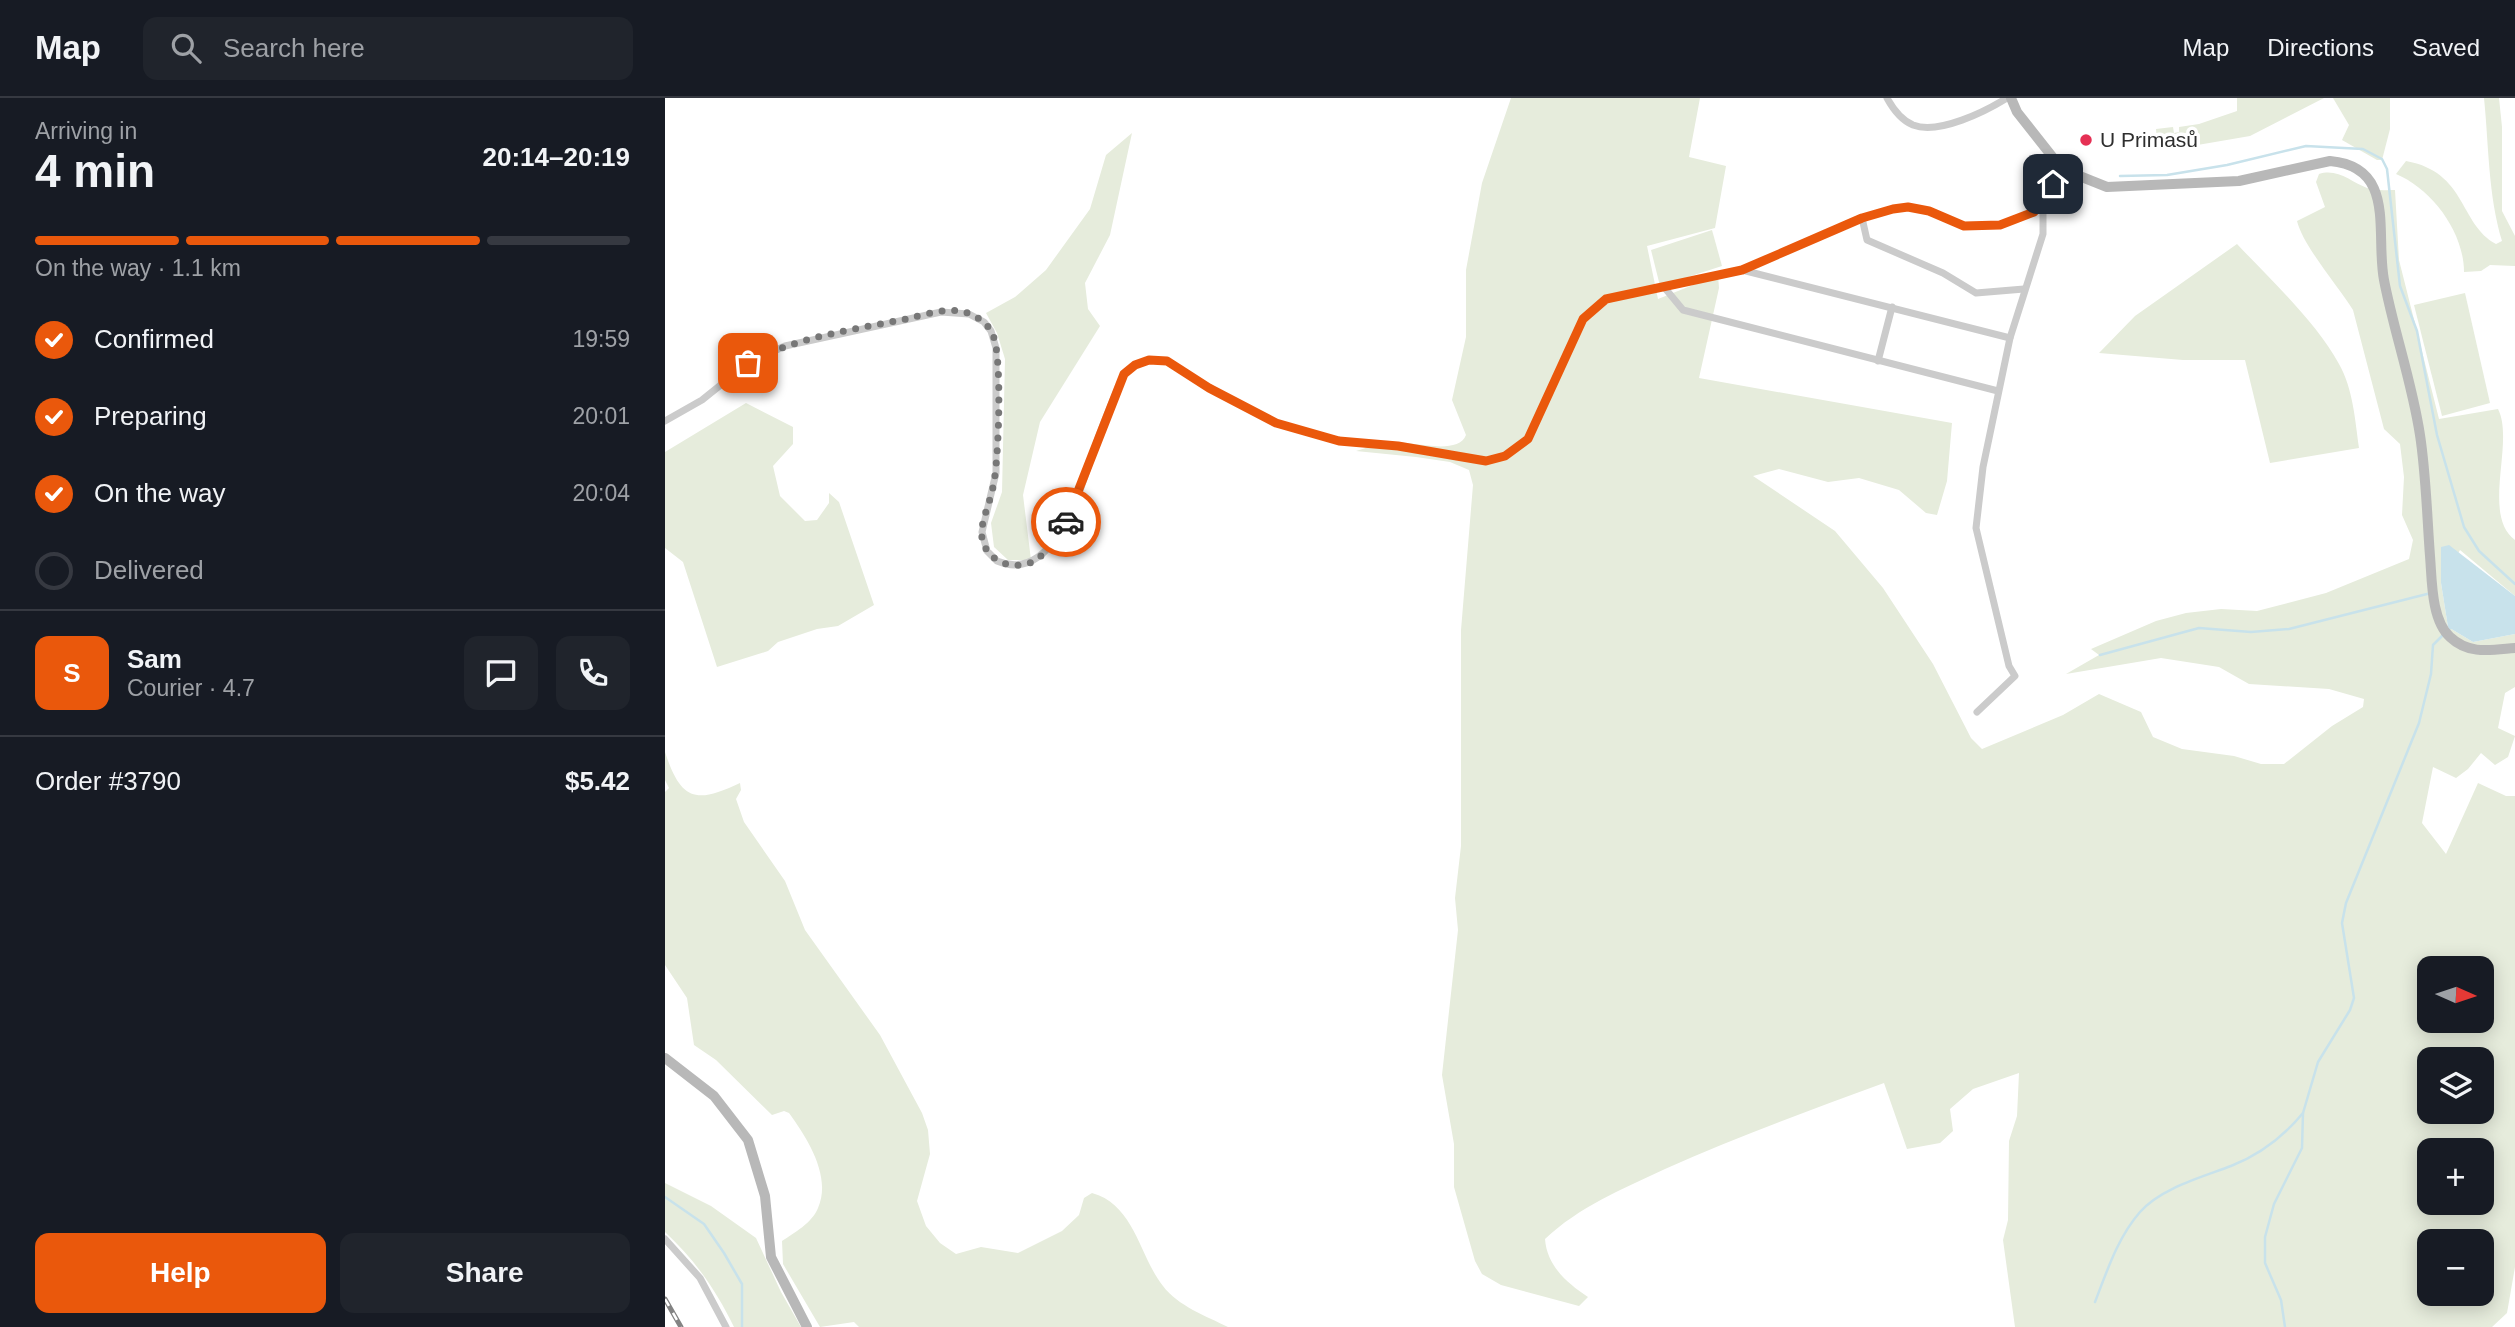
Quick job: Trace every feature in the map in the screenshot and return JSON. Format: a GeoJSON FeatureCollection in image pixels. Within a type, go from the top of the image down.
{"type":"FeatureCollection","features":[{"type":"Feature","properties":{"kind":"street"},"geometry":{"type":"LineString","coordinates":[[1887,98],[1896,114],[1915,126],[1978,117],[2009,98],[2062,169],[2107,187],[2239,181],[2330,161],[2346,162],[2369,178],[2380,208],[2384,279],[2420,434],[2433,586],[2438,614],[2449,636],[2467,648],[2482,652],[2515,648]]}},
{"type":"Feature","properties":{"kind":"street"},"geometry":{"type":"LineString","coordinates":[[665,421],[702,400],[748,363],[785,346],[941,312],[969,314],[984,322],[991,331],[996,348],[997,451],[993,487],[982,526],[983,543],[997,561],[1008,565],[1023,564],[1038,558],[1064,526],[1124,374],[1135,365],[1149,360],[1167,361],[1209,388],[1276,423],[1339,441],[1398,446],[1486,461],[1505,456],[1528,439],[1583,319],[1606,299],[1742,270],[1862,218],[1908,207],[1929,211],[1964,226],[2000,225],[2034,212],[2062,169]]}},
{"type":"Feature","properties":{"kind":"street"},"geometry":{"type":"LineString","coordinates":[[1977,712],[2015,676],[2009,666],[1976,528],[1983,467],[2010,338],[2043,234],[2043,200]]}},
{"type":"Feature","properties":{"kind":"street"},"geometry":{"type":"LineString","coordinates":[[1862,218],[1867,240],[1943,273],[1976,293],[2024,289]]}},
{"type":"Feature","properties":{"kind":"street"},"geometry":{"type":"LineString","coordinates":[[1742,270],[2010,338]]}},
{"type":"Feature","properties":{"kind":"street"},"geometry":{"type":"LineString","coordinates":[[1664,287],[1683,310],[1998,391]]}},
{"type":"Feature","properties":{"kind":"street"},"geometry":{"type":"LineString","coordinates":[[1878,361],[1892,307]]}},
{"type":"Feature","properties":{"kind":"street"},"geometry":{"type":"LineString","coordinates":[[665,1058],[714,1096],[748,1140],[763,1186],[771,1257],[807,1327]]}},
{"type":"Feature","properties":{"kind":"street"},"geometry":{"type":"LineString","coordinates":[[665,1239],[692,1265],[726,1327]]}},
{"type":"Feature","properties":{"kind":"green space"},"geometry":{"type":"Polygon","coordinates":[[[1511,98],[1700,98],[1689,157],[1726,166],[1715,228],[1647,246],[1658,299],[1718,275],[1719,288],[1699,378],[1952,423],[1947,481],[1937,515],[1926,513],[1899,490],[1859,478],[1828,482],[1779,469],[1753,476],[1835,531],[1883,588],[1933,664],[1971,738],[1982,749],[2063,715],[2099,694],[2141,712],[2153,737],[2182,749],[2234,756],[2261,764],[2284,764],[2332,726],[2363,707],[2364,699],[2329,689],[2249,684],[2219,667],[2161,658],[2066,674],[2099,655],[2091,649],[2156,621],[2186,613],[2221,609],[2257,611],[2326,593],[2409,559],[2413,540],[2402,515],[2404,477],[2400,444],[2384,429],[2353,310],[2314,254],[2297,221],[2325,207],[2316,182],[2319,174],[2338,174],[2370,189],[2395,190],[2399,260],[2439,419],[2498,409],[2503,440],[2500,514],[2505,529],[2515,540],[2515,596],[2460,550],[2441,583],[2448,627],[2473,642],[2515,634],[2515,687],[2505,693],[2498,728],[2515,736],[2508,757],[2495,765],[2481,753],[2468,769],[2456,778],[2433,767],[2422,823],[2446,854],[2478,783],[2506,796],[2515,796],[2515,1267],[2507,1313],[2492,1327],[2015,1327],[2003,1240],[2008,1220],[2009,1141],[2017,1116],[2019,1073],[1973,1089],[1950,1109],[1953,1131],[1940,1143],[1907,1149],[1884,1083],[1719,1146],[1602,1199],[1572,1217],[1545,1239],[1550,1257],[1559,1273],[1588,1297],[1579,1306],[1501,1285],[1482,1274],[1475,1261],[1454,1187],[1454,1144],[1442,1075],[1458,930],[1455,898],[1461,846],[1461,630],[1473,485],[1469,470],[1450,462],[1356,451],[1388,442],[1453,445],[1461,442],[1466,435],[1452,400],[1466,337],[1466,270],[1482,183],[1511,98]]]}},
{"type":"Feature","properties":{"kind":"green space"},"geometry":{"type":"Polygon","coordinates":[[[2237,98],[2324,98],[2250,136],[2180,148],[2169,141],[2157,140],[2156,129],[2173,127],[2174,133],[2179,132],[2179,127],[2199,124],[2237,111],[2237,98]]]}},
{"type":"Feature","properties":{"kind":"green space"},"geometry":{"type":"Polygon","coordinates":[[[2333,98],[2390,98],[2390,129],[2382,160],[2377,160],[2342,140],[2349,125],[2333,98]]]}},
{"type":"Feature","properties":{"kind":"green space"},"geometry":{"type":"Polygon","coordinates":[[[2484,98],[2499,98],[2502,127],[2502,211],[2515,236],[2515,266],[2490,265],[2481,271],[2464,272],[2458,242],[2443,214],[2422,190],[2396,174],[2406,161],[2426,167],[2441,176],[2452,187],[2484,235],[2496,244],[2502,241],[2491,188],[2484,98]]]}},
{"type":"Feature","properties":{"kind":"green space"},"geometry":{"type":"Polygon","coordinates":[[[1132,133],[1110,235],[1085,283],[1088,309],[1100,326],[1040,422],[1023,495],[1031,560],[1008,560],[994,547],[991,523],[1002,492],[1005,359],[997,333],[986,313],[1015,297],[1046,270],[1090,209],[1106,155],[1132,133]]]}},
{"type":"Feature","properties":{"kind":"green space"},"geometry":{"type":"Polygon","coordinates":[[[1712,230],[1722,266],[1660,286],[1651,250],[1712,230]]]}},
{"type":"Feature","properties":{"kind":"green space"},"geometry":{"type":"Polygon","coordinates":[[[2237,244],[2318,332],[2339,364],[2355,415],[2359,448],[2270,463],[2245,360],[2183,360],[2099,353],[2135,316],[2237,244]]]}},
{"type":"Feature","properties":{"kind":"green space"},"geometry":{"type":"Polygon","coordinates":[[[2465,293],[2490,403],[2442,416],[2414,305],[2465,293]]]}},
{"type":"Feature","properties":{"kind":"green space"},"geometry":{"type":"Polygon","coordinates":[[[746,403],[793,427],[793,444],[773,466],[780,496],[805,521],[817,520],[829,503],[829,493],[839,502],[874,605],[838,626],[817,629],[778,642],[768,651],[717,667],[683,562],[665,548],[665,452],[746,403]]]}},
{"type":"Feature","properties":{"kind":"green space"},"geometry":{"type":"Polygon","coordinates":[[[665,752],[677,780],[692,794],[712,794],[740,783],[741,790],[736,799],[744,822],[785,881],[805,930],[880,1035],[922,1113],[928,1130],[930,1154],[917,1201],[926,1226],[940,1243],[956,1254],[981,1247],[1018,1253],[1062,1231],[1079,1215],[1084,1198],[1092,1193],[1118,1208],[1135,1233],[1155,1274],[1169,1293],[1193,1310],[1228,1327],[859,1327],[854,1322],[820,1327],[783,1264],[782,1241],[807,1223],[818,1208],[822,1196],[820,1170],[810,1146],[789,1113],[784,1111],[772,1115],[716,1060],[694,1045],[687,998],[665,965],[665,792],[669,788],[665,780],[665,752]]]}},
{"type":"Feature","properties":{"kind":"green space"},"geometry":{"type":"Polygon","coordinates":[[[665,1183],[711,1206],[756,1238],[801,1327],[734,1327],[704,1276],[665,1232],[665,1183]]]}},
{"type":"Feature","properties":{"kind":"water"},"geometry":{"type":"Polygon","coordinates":[[[2449,545],[2515,596],[2515,634],[2473,642],[2448,627],[2441,583],[2441,547],[2449,545]]]}},
{"type":"Feature","properties":{"kind":"waterway"},"geometry":{"type":"LineString","coordinates":[[2120,176],[2167,175],[2227,165],[2306,146],[2363,149],[2382,159],[2387,169],[2400,286],[2417,331],[2437,435],[2464,527],[2479,551],[2515,584]]}},
{"type":"Feature","properties":{"kind":"waterway"},"geometry":{"type":"LineString","coordinates":[[2100,655],[2199,628],[2251,632],[2289,629],[2431,593]]}},
{"type":"Feature","properties":{"kind":"waterway"},"geometry":{"type":"LineString","coordinates":[[2285,1327],[2281,1300],[2265,1263],[2265,1237],[2274,1204],[2302,1148],[2303,1113],[2318,1062],[2350,1010],[2354,998],[2342,923],[2346,903],[2419,723],[2431,674],[2433,645],[2452,626]]}},
{"type":"Feature","properties":{"kind":"waterway"},"geometry":{"type":"LineString","coordinates":[[2095,1302],[2119,1243],[2140,1212],[2159,1196],[2231,1166],[2261,1150],[2279,1137],[2303,1113]]}},
{"type":"Feature","properties":{"kind":"waterway"},"geometry":{"type":"LineString","coordinates":[[665,1197],[704,1224],[724,1253],[742,1284],[742,1327]]}},
{"type":"Feature","properties":{"kind":"railway"},"geometry":{"type":"LineString","coordinates":[[665,1299],[681,1327]]}},
{"type":"Feature","properties":{"kind":"way so far"},"geometry":{"type":"LineString","coordinates":[[748,363],[808,339],[941,312],[963,312],[977,317],[984,322],[995,339],[998,417],[996,473],[982,526],[983,543],[991,557],[997,561],[1008,565],[1031,562],[1052,544],[1066,522]]}},
{"type":"Feature","properties":{"kind":"place","name":"U Primasů"},"geometry":{"type":"Point","coordinates":[2086,140]}},
{"type":"Feature","properties":{"kind":"route"},"geometry":{"type":"LineString","coordinates":[[1066,522],[1124,374],[1135,365],[1149,360],[1167,361],[1209,388],[1276,423],[1339,441],[1398,446],[1486,461],[1505,456],[1528,439],[1583,319],[1606,299],[1742,270],[1768,256],[1862,218],[1893,209],[1908,207],[1929,211],[1964,226],[2000,225],[2034,212],[2053,184]]}}]}
